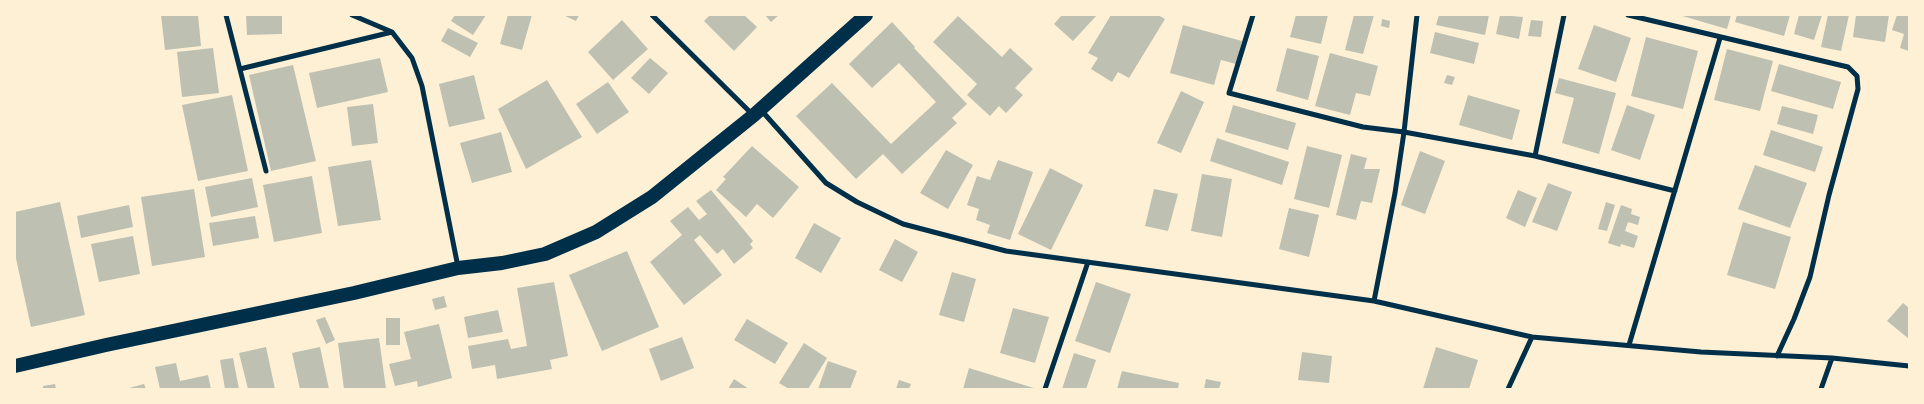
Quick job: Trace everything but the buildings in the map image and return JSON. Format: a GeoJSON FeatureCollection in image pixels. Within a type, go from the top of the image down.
{"type":"FeatureCollection","features":[{"type":"Feature","properties":{"kind":"highway"},"geometry":{"type":"LineString","coordinates":[[15,366],[106,344],[354,293],[458,268],[502,263],[545,254],[596,232],[652,197],[757,112],[866,15]]}},
{"type":"Feature","properties":{"kind":"street"},"geometry":{"type":"LineString","coordinates":[[226,15],[266,171]]}},
{"type":"Feature","properties":{"kind":"street"},"geometry":{"type":"LineString","coordinates":[[352,15],[392,32],[412,58],[422,86],[458,268]]}},
{"type":"Feature","properties":{"kind":"street"},"geometry":{"type":"LineString","coordinates":[[652,15],[757,112],[826,183],[858,202],[904,224],[1006,251],[1374,301],[1532,337],[1701,352],[1832,358],[1909,366]]}},
{"type":"Feature","properties":{"kind":"street"},"geometry":{"type":"LineString","coordinates":[[1254,15],[1229,93],[1363,127],[1404,132],[1535,156],[1675,191]]}},
{"type":"Feature","properties":{"kind":"street"},"geometry":{"type":"LineString","coordinates":[[1374,301],[1395,193],[1417,15]]}},
{"type":"Feature","properties":{"kind":"street"},"geometry":{"type":"LineString","coordinates":[[1535,156],[1564,15]]}},
{"type":"Feature","properties":{"kind":"street"},"geometry":{"type":"LineString","coordinates":[[1628,15],[1848,67],[1857,76],[1858,89],[1829,195],[1810,277],[1794,320],[1777,356]]}},
{"type":"Feature","properties":{"kind":"street"},"geometry":{"type":"LineString","coordinates":[[240,69],[392,32]]}},
{"type":"Feature","properties":{"kind":"street"},"geometry":{"type":"LineString","coordinates":[[1629,346],[1720,38]]}},
{"type":"Feature","properties":{"kind":"street"},"geometry":{"type":"LineString","coordinates":[[1045,389],[1088,262]]}},
{"type":"Feature","properties":{"kind":"street"},"geometry":{"type":"LineString","coordinates":[[1508,389],[1532,337]]}},
{"type":"Feature","properties":{"kind":"street"},"geometry":{"type":"LineString","coordinates":[[1821,389],[1832,358]]}}]}
